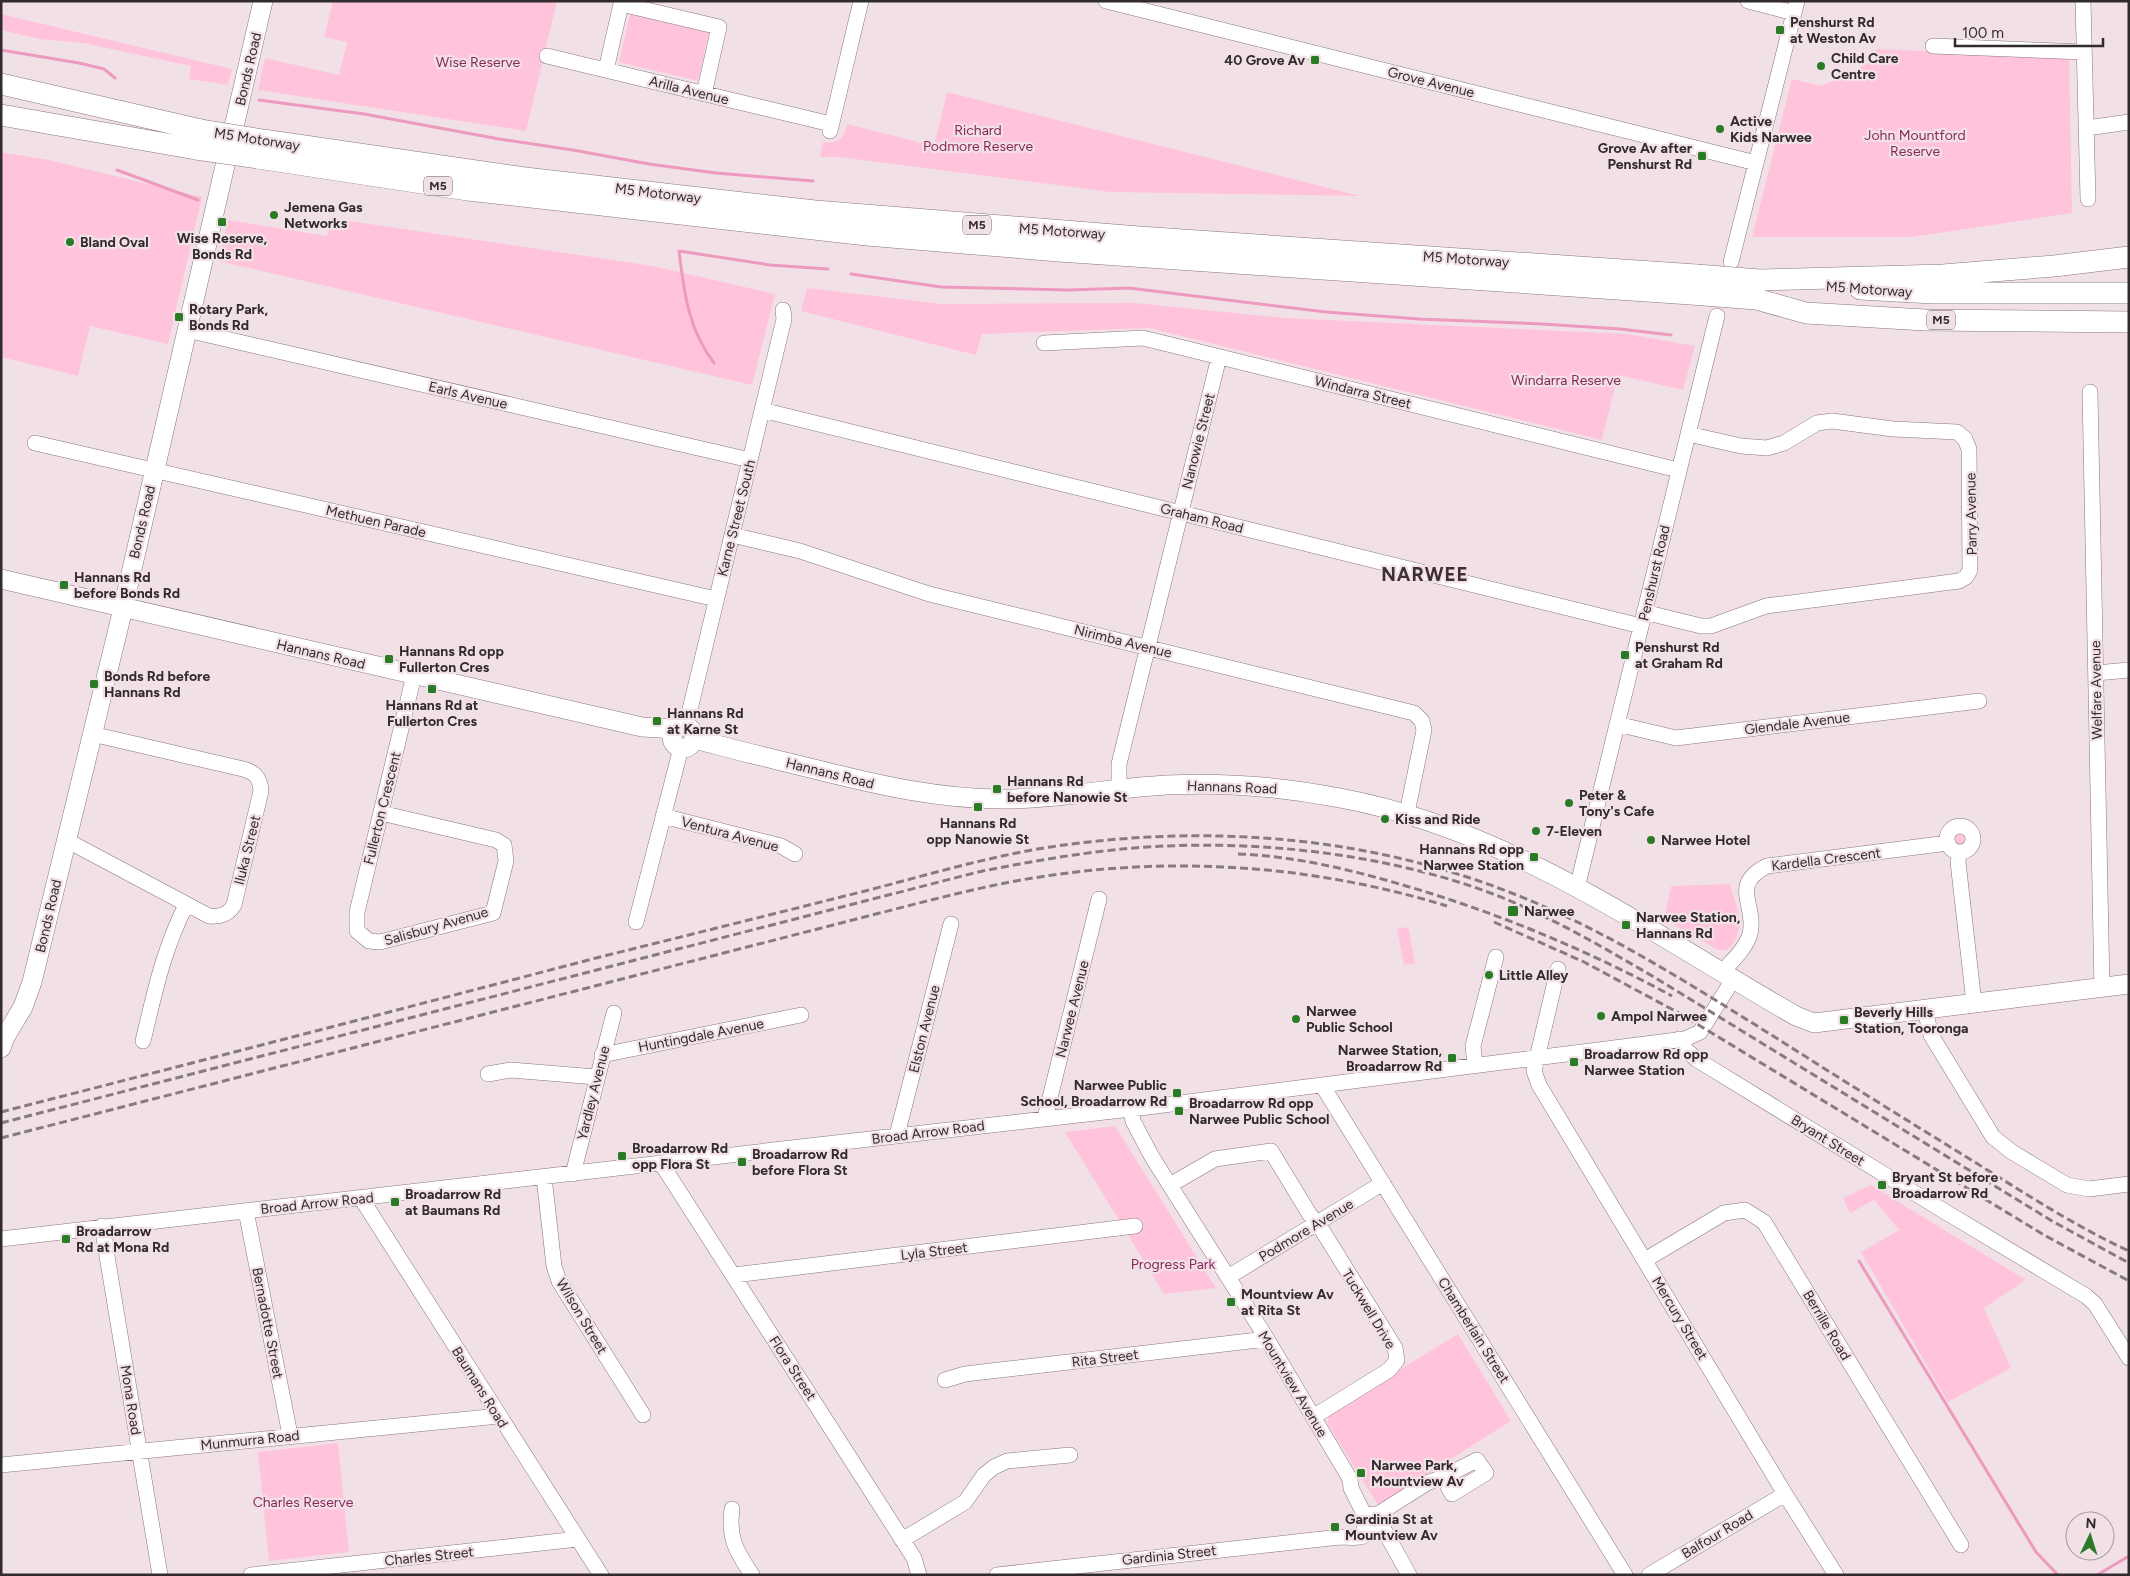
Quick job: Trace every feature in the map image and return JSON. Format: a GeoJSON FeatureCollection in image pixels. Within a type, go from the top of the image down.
{"type":"FeatureCollection","features":[{"type":"Feature","properties":{"kind":"highway","name":"M5"},"geometry":{"type":"LineString","coordinates":[[1,84],[198,139]]}},
{"type":"Feature","properties":{"kind":"highway","name":"M5 Motorway"},"geometry":{"type":"LineString","coordinates":[[1,96],[198,139]]}},
{"type":"Feature","properties":{"kind":"highway","name":"M5 Motorway"},"geometry":{"type":"LineString","coordinates":[[1,115],[198,139],[260,149],[823,212],[1139,237],[1693,285],[1758,289],[1934,294],[2129,293]]}},
{"type":"Feature","properties":{"kind":"highway"},"geometry":{"type":"LineString","coordinates":[[1758,289],[2054,266],[2129,257]]}},
{"type":"Feature","properties":{"kind":"highway","name":"M5"},"geometry":{"type":"LineString","coordinates":[[1758,289],[1806,313],[1925,320],[2129,322]]}},
{"type":"Feature","properties":{"kind":"highway","name":"M5 Motorway"},"geometry":{"type":"LineString","coordinates":[[1758,289],[1964,310],[2032,312],[2129,310]]}},
{"type":"Feature","properties":{"kind":"main road","name":"Bonds Road"},"geometry":{"type":"LineString","coordinates":[[2,1042],[20,1012],[28,994],[155,470],[263,1]]}},
{"type":"Feature","properties":{"kind":"main road","name":"Hannans Road"},"geometry":{"type":"LineString","coordinates":[[1,579],[682,736],[895,789],[959,798],[1009,799],[1191,784],[1278,788],[1342,798],[1407,813],[1513,855],[1577,888],[1805,1020],[1814,1023],[1834,1022],[1925,1010]]}},
{"type":"Feature","properties":{"kind":"main road"},"geometry":{"type":"LineString","coordinates":[[1925,1010],[2129,984]]}},
{"type":"Feature","properties":{"kind":"street","name":"Arilla Avenue"},"geometry":{"type":"LineString","coordinates":[[547,56],[704,94],[831,128],[861,1]]}},
{"type":"Feature","properties":{"kind":"street","name":"Grove Avenue"},"geometry":{"type":"LineString","coordinates":[[1106,1],[1756,163]]}},
{"type":"Feature","properties":{"kind":"street"},"geometry":{"type":"LineString","coordinates":[[1731,262],[1795,7],[1748,1]]}},
{"type":"Feature","properties":{"kind":"street"},"geometry":{"type":"LineString","coordinates":[[2083,1],[2088,199]]}},
{"type":"Feature","properties":{"kind":"street"},"geometry":{"type":"LineString","coordinates":[[606,70],[621,4],[719,27],[704,94]]}},
{"type":"Feature","properties":{"kind":"street"},"geometry":{"type":"LineString","coordinates":[[1934,46],[2084,52]]}},
{"type":"Feature","properties":{"kind":"street"},"geometry":{"type":"LineString","coordinates":[[2087,128],[2129,122]]}},
{"type":"Feature","properties":{"kind":"street","name":"Karne Street South"},"geometry":{"type":"LineString","coordinates":[[636,922],[784,319],[783,310]]}},
{"type":"Feature","properties":{"kind":"street","name":"Penshurst Road"},"geometry":{"type":"LineString","coordinates":[[1577,888],[1716,316]]}},
{"type":"Feature","properties":{"kind":"street","name":"Earls Avenue"},"geometry":{"type":"LineString","coordinates":[[187,330],[750,460]]}},
{"type":"Feature","properties":{"kind":"street","name":"Windarra Street"},"geometry":{"type":"LineString","coordinates":[[1044,343],[1143,338],[1678,470]]}},
{"type":"Feature","properties":{"kind":"street","name":"Nanowie Street"},"geometry":{"type":"LineString","coordinates":[[1120,789],[1119,764],[1219,356]]}},
{"type":"Feature","properties":{"kind":"street","name":"Welfare Avenue"},"geometry":{"type":"LineString","coordinates":[[2090,392],[2102,988]]}},
{"type":"Feature","properties":{"kind":"street","name":"Graham Road"},"geometry":{"type":"LineString","coordinates":[[762,410],[1180,512],[1643,619]]}},
{"type":"Feature","properties":{"kind":"street","name":"Parry Avenue"},"geometry":{"type":"LineString","coordinates":[[1643,619],[1710,626],[1766,606],[1959,581],[1966,577],[1970,570],[1969,449],[1968,443],[1962,435],[1951,432],[1893,429],[1824,422],[1810,427],[1784,443],[1759,448],[1688,434]]}},
{"type":"Feature","properties":{"kind":"street","name":"Methuen Parade"},"geometry":{"type":"LineString","coordinates":[[35,443],[716,599]]}},
{"type":"Feature","properties":{"kind":"street","name":"Nirimba Avenue"},"geometry":{"type":"LineString","coordinates":[[732,534],[800,551],[929,594],[1414,713],[1422,721],[1424,730],[1407,813]]}},
{"type":"Feature","properties":{"kind":"street"},"geometry":{"type":"LineString","coordinates":[[2096,673],[2129,670]]}},
{"type":"Feature","properties":{"kind":"street","name":"Fullerton Crescent"},"geometry":{"type":"LineString","coordinates":[[364,938],[356,931],[356,919],[414,675]]}},
{"type":"Feature","properties":{"kind":"street","name":"Glendale Avenue"},"geometry":{"type":"LineString","coordinates":[[1617,724],[1676,738],[1979,701]]}},
{"type":"Feature","properties":{"kind":"street","name":"Iluka Street"},"geometry":{"type":"LineString","coordinates":[[66,840],[210,916],[215,917],[226,914],[234,905],[260,797],[261,785],[256,774],[243,769],[92,734]]}},
{"type":"Feature","properties":{"kind":"street","name":"Salisbury Avenue"},"geometry":{"type":"LineString","coordinates":[[364,938],[380,942],[493,913],[506,861],[504,845],[496,840],[381,813]]}},
{"type":"Feature","properties":{"kind":"street","name":"Ventura Avenue"},"geometry":{"type":"LineString","coordinates":[[663,816],[781,846],[795,854]]}},
{"type":"Feature","properties":{"kind":"street","name":"Kardella Crescent"},"geometry":{"type":"LineString","coordinates":[[1729,975],[1749,936],[1751,928],[1746,889],[1754,872],[1767,866],[1954,848],[1958,862],[1974,1004]]}},
{"type":"Feature","properties":{"kind":"street","name":"Narwee Avenue"},"geometry":{"type":"LineString","coordinates":[[1045,1118],[1099,899]]}},
{"type":"Feature","properties":{"kind":"street"},"geometry":{"type":"LineString","coordinates":[[143,1041],[163,960],[170,938],[186,905]]}},
{"type":"Feature","properties":{"kind":"street","name":"Elston Avenue"},"geometry":{"type":"LineString","coordinates":[[897,1136],[950,924]]}},
{"type":"Feature","properties":{"kind":"street"},"geometry":{"type":"LineString","coordinates":[[1475,1065],[1473,1046],[1496,957]]}},
{"type":"Feature","properties":{"kind":"street","name":"Mercury Street"},"geometry":{"type":"LineString","coordinates":[[1558,970],[1534,1072],[1539,1085],[1785,1494],[1836,1575]]}},
{"type":"Feature","properties":{"kind":"street","name":"Broad Arrow Road"},"geometry":{"type":"LineString","coordinates":[[1,1239],[897,1136],[1679,1040],[1700,1032],[1729,975]]}},
{"type":"Feature","properties":{"kind":"street"},"geometry":{"type":"LineString","coordinates":[[1925,1010],[1931,1035],[1993,1137],[2012,1152],[2067,1185],[2088,1189],[2129,1184]]}},
{"type":"Feature","properties":{"kind":"street","name":"Yardley Avenue"},"geometry":{"type":"LineString","coordinates":[[572,1174],[614,1013]]}},
{"type":"Feature","properties":{"kind":"street","name":"Huntingdale Avenue"},"geometry":{"type":"LineString","coordinates":[[602,1055],[800,1015]]}},
{"type":"Feature","properties":{"kind":"street","name":"Bryant Street"},"geometry":{"type":"LineString","coordinates":[[1679,1040],[1684,1048],[1696,1059],[2086,1296],[2096,1304],[2129,1358]]}},
{"type":"Feature","properties":{"kind":"street"},"geometry":{"type":"LineString","coordinates":[[488,1074],[511,1070],[596,1077]]}},
{"type":"Feature","properties":{"kind":"street","name":"Chamberlain Street"},"geometry":{"type":"LineString","coordinates":[[1322,1085],[1625,1575]]}},
{"type":"Feature","properties":{"kind":"street","name":"Mountview Avenue"},"geometry":{"type":"LineString","coordinates":[[1131,1108],[1133,1121],[1170,1185],[1267,1339],[1350,1479],[1361,1484],[1379,1540],[1395,1552],[1409,1575]]}},
{"type":"Feature","properties":{"kind":"street"},"geometry":{"type":"LineString","coordinates":[[1170,1185],[1215,1158],[1271,1151],[1310,1215],[1317,1222]]}},
{"type":"Feature","properties":{"kind":"street","name":"Flora Street"},"geometry":{"type":"LineString","coordinates":[[661,1163],[914,1558],[919,1575]]}},
{"type":"Feature","properties":{"kind":"street","name":"Wilson Street"},"geometry":{"type":"LineString","coordinates":[[544,1177],[554,1266],[558,1281],[643,1415]]}},
{"type":"Feature","properties":{"kind":"street","name":"Podmore Avenue"},"geometry":{"type":"LineString","coordinates":[[1228,1277],[1383,1183]]}},
{"type":"Feature","properties":{"kind":"street","name":"Baumans Road"},"geometry":{"type":"LineString","coordinates":[[362,1198],[601,1575]]}},
{"type":"Feature","properties":{"kind":"street","name":"Berrille Road"},"geometry":{"type":"LineString","coordinates":[[1645,1260],[1724,1213],[1745,1210],[1764,1222],[1961,1545]]}},
{"type":"Feature","properties":{"kind":"street","name":"Bernadotte Street"},"geometry":{"type":"LineString","coordinates":[[246,1211],[290,1435]]}},
{"type":"Feature","properties":{"kind":"street","name":"Tuckwell Drive"},"geometry":{"type":"LineString","coordinates":[[1312,1417],[1389,1370],[1398,1360],[1394,1348],[1317,1222]]}},
{"type":"Feature","properties":{"kind":"street","name":"Mona Road"},"geometry":{"type":"LineString","coordinates":[[102,1226],[160,1575]]}},
{"type":"Feature","properties":{"kind":"street","name":"Lyla Street"},"geometry":{"type":"LineString","coordinates":[[734,1275],[1135,1226]]}},
{"type":"Feature","properties":{"kind":"street","name":"Rita Street"},"geometry":{"type":"LineString","coordinates":[[945,1380],[965,1374],[1267,1339]]}},
{"type":"Feature","properties":{"kind":"street","name":"Munmurra Road"},"geometry":{"type":"LineString","coordinates":[[1,1465],[290,1435],[499,1416]]}},
{"type":"Feature","properties":{"kind":"street"},"geometry":{"type":"LineString","coordinates":[[902,1540],[965,1502],[984,1474],[994,1467],[1007,1461],[1070,1456]]}},
{"type":"Feature","properties":{"kind":"street","name":"Gardinia Street"},"geometry":{"type":"LineString","coordinates":[[999,1575],[1340,1537],[1373,1523],[1427,1483],[1443,1477]]}},
{"type":"Feature","properties":{"kind":"street","name":"Balfour Road"},"geometry":{"type":"LineString","coordinates":[[1649,1575],[1785,1494]]}},
{"type":"Feature","properties":{"kind":"street"},"geometry":{"type":"LineString","coordinates":[[732,1509],[731,1530],[733,1542],[752,1575]]}},
{"type":"Feature","properties":{"kind":"street","name":"Charles Street"},"geometry":{"type":"LineString","coordinates":[[251,1575],[578,1539]]}},
{"type":"Feature","properties":{"kind":"green space","name":"Wise Reserve"},"geometry":{"type":"Polygon","coordinates":[[[333,1],[557,1],[526,131],[258,90],[265,58],[339,75],[347,42],[324,37],[333,1]]]}},
{"type":"Feature","properties":{"kind":"green space"},"geometry":{"type":"Polygon","coordinates":[[[1,14],[232,69],[228,85],[189,79],[191,66],[83,43],[39,39],[1,30],[1,14]]]}},
{"type":"Feature","properties":{"kind":"green space"},"geometry":{"type":"Polygon","coordinates":[[[630,14],[709,32],[698,81],[619,62],[630,14]]]}},
{"type":"Feature","properties":{"kind":"green space","name":"John Mountford Reserve"},"geometry":{"type":"Polygon","coordinates":[[[1876,49],[2069,57],[2072,213],[1912,237],[1752,237],[1792,79],[1822,86],[1875,60],[1876,49]]]}},
{"type":"Feature","properties":{"kind":"green space","name":"Richard Podmore Reserve"},"geometry":{"type":"Polygon","coordinates":[[[947,92],[1360,196],[1111,192],[839,157],[820,157],[823,142],[833,142],[840,139],[847,124],[934,146],[947,92]]]}},
{"type":"Feature","properties":{"kind":"green space"},"geometry":{"type":"Polygon","coordinates":[[[1,152],[49,160],[202,197],[168,344],[90,326],[78,376],[1,357],[1,152]]]}},
{"type":"Feature","properties":{"kind":"green space"},"geometry":{"type":"Polygon","coordinates":[[[329,218],[653,266],[775,294],[752,385],[218,261],[228,220],[327,236],[329,218]]]}},
{"type":"Feature","properties":{"kind":"green space","name":"Windarra Reserve"},"geometry":{"type":"Polygon","coordinates":[[[807,288],[942,304],[1135,303],[1285,318],[1628,334],[1695,346],[1683,390],[1618,375],[1602,440],[1149,328],[982,334],[976,355],[801,311],[807,288]]]}},
{"type":"Feature","properties":{"kind":"green space"},"geometry":{"type":"Polygon","coordinates":[[[1960,832],[1965,834],[1967,839],[1965,844],[1960,846],[1955,844],[1953,839],[1955,834],[1960,832]]]}},
{"type":"Feature","properties":{"kind":"green space"},"geometry":{"type":"Polygon","coordinates":[[[1730,884],[1738,913],[1739,927],[1734,942],[1724,951],[1718,950],[1664,919],[1671,886],[1730,884]]]}},
{"type":"Feature","properties":{"kind":"green space"},"geometry":{"type":"Polygon","coordinates":[[[1408,927],[1415,963],[1404,965],[1397,929],[1408,927]]]}},
{"type":"Feature","properties":{"kind":"green space","name":"Progress Park"},"geometry":{"type":"Polygon","coordinates":[[[1115,1126],[1216,1288],[1164,1294],[1065,1132],[1115,1126]]]}},
{"type":"Feature","properties":{"kind":"green space"},"geometry":{"type":"Polygon","coordinates":[[[1871,1185],[2026,1280],[1984,1308],[2011,1368],[1948,1402],[1861,1252],[1899,1230],[1874,1200],[1850,1213],[1843,1198],[1871,1185]]]}},
{"type":"Feature","properties":{"kind":"green space"},"geometry":{"type":"Polygon","coordinates":[[[1458,1334],[1511,1421],[1378,1505],[1327,1423],[1330,1412],[1458,1334]]]}},
{"type":"Feature","properties":{"kind":"green space","name":"Charles Reserve"},"geometry":{"type":"Polygon","coordinates":[[[338,1443],[349,1552],[269,1561],[258,1452],[338,1443]]]}},
{"type":"Feature","properties":{"kind":"waterway"},"geometry":{"type":"LineString","coordinates":[[1,50],[104,69],[115,78]]}},
{"type":"Feature","properties":{"kind":"waterway"},"geometry":{"type":"LineString","coordinates":[[259,100],[364,114],[649,164],[716,173],[813,181]]}},
{"type":"Feature","properties":{"kind":"waterway"},"geometry":{"type":"LineString","coordinates":[[117,170],[198,200]]}},
{"type":"Feature","properties":{"kind":"waterway"},"geometry":{"type":"LineString","coordinates":[[714,363],[698,337],[693,323],[685,295],[679,251],[770,265],[828,269]]}},
{"type":"Feature","properties":{"kind":"waterway"},"geometry":{"type":"LineString","coordinates":[[851,274],[941,287],[1068,290],[1129,288],[1326,312],[1419,319],[1620,329],[1671,335]]}},
{"type":"Feature","properties":{"kind":"waterway"},"geometry":{"type":"LineString","coordinates":[[1859,1261],[2036,1552],[2058,1575]]}},
{"type":"Feature","properties":{"kind":"waterway"},"geometry":{"type":"LineString","coordinates":[[2097,1575],[2129,1556]]}},
{"type":"Feature","properties":{"kind":"railway"},"geometry":{"type":"LineString","coordinates":[[1,1112],[596,958],[1002,856],[1050,847],[1108,840],[1166,836],[1224,836],[1283,840],[1340,847],[1397,858],[1454,873],[1545,907],[1647,959],[2054,1211],[2129,1251]]}},
{"type":"Feature","properties":{"kind":"railway"},"geometry":{"type":"LineString","coordinates":[[1,1123],[978,872],[1045,859],[1113,850],[1159,846],[1253,846],[1301,850],[1396,865],[1485,891],[1529,909],[1654,977],[2052,1221],[2129,1263]]}},
{"type":"Feature","properties":{"kind":"railway"},"geometry":{"type":"LineString","coordinates":[[1238,854],[1260,855],[1326,865],[1447,899],[1545,935],[1609,964],[1672,996]]}},
{"type":"Feature","properties":{"kind":"railway"},"geometry":{"type":"LineString","coordinates":[[1,1138],[919,903],[1036,877],[1102,869],[1152,866],[1252,869],[1350,882],[1447,906]]}},
{"type":"Feature","properties":{"kind":"railway"},"geometry":{"type":"LineString","coordinates":[[1494,922],[1584,962],[1679,1013],[2044,1235],[2129,1281]]}},
{"type":"Feature","properties":{"kind":"place","name":"Penshurst Rd at Weston Av"},"geometry":{"type":"Point","coordinates":[1780,30]}},
{"type":"Feature","properties":{"kind":"place","name":"40 Grove Av"},"geometry":{"type":"Point","coordinates":[1315,60]}},
{"type":"Feature","properties":{"kind":"place","name":"Child Care Centre"},"geometry":{"type":"Point","coordinates":[1821,66]}},
{"type":"Feature","properties":{"kind":"place","name":"Active Kids Narwee"},"geometry":{"type":"Point","coordinates":[1720,129]}},
{"type":"Feature","properties":{"kind":"place","name":"Grove Av after Penshurst Rd"},"geometry":{"type":"Point","coordinates":[1702,156]}},
{"type":"Feature","properties":{"kind":"place","name":"Jemena Gas Networks"},"geometry":{"type":"Point","coordinates":[274,215]}},
{"type":"Feature","properties":{"kind":"place","name":"Wise Reserve, Bonds Rd"},"geometry":{"type":"Point","coordinates":[222,222]}},
{"type":"Feature","properties":{"kind":"place","name":"Bland Oval"},"geometry":{"type":"Point","coordinates":[70,242]}},
{"type":"Feature","properties":{"kind":"place","name":"Rotary Park, Bonds Rd"},"geometry":{"type":"Point","coordinates":[179,317]}},
{"type":"Feature","properties":{"kind":"place","name":"Hannans Rd before Bonds Rd"},"geometry":{"type":"Point","coordinates":[64,585]}},
{"type":"Feature","properties":{"kind":"place","name":"Penshurst Rd at Graham Rd"},"geometry":{"type":"Point","coordinates":[1625,655]}},
{"type":"Feature","properties":{"kind":"place","name":"Hannans Rd opp Fullerton Cres"},"geometry":{"type":"Point","coordinates":[389,659]}},
{"type":"Feature","properties":{"kind":"place","name":"Bonds Rd before Hannans Rd"},"geometry":{"type":"Point","coordinates":[94,684]}},
{"type":"Feature","properties":{"kind":"place","name":"Hannans Rd at Fullerton Cres"},"geometry":{"type":"Point","coordinates":[432,689]}},
{"type":"Feature","properties":{"kind":"place","name":"Hannans Rd at Karne St"},"geometry":{"type":"Point","coordinates":[657,721]}},
{"type":"Feature","properties":{"kind":"place","name":"Hannans Rd before Nanowie St"},"geometry":{"type":"Point","coordinates":[997,789]}},
{"type":"Feature","properties":{"kind":"place","name":"Peter & Tony's Cafe"},"geometry":{"type":"Point","coordinates":[1569,803]}},
{"type":"Feature","properties":{"kind":"place","name":"Hannans Rd opp Nanowie St"},"geometry":{"type":"Point","coordinates":[978,807]}},
{"type":"Feature","properties":{"kind":"place","name":"Kiss and Ride"},"geometry":{"type":"Point","coordinates":[1385,819]}},
{"type":"Feature","properties":{"kind":"place","name":"7-Eleven"},"geometry":{"type":"Point","coordinates":[1536,831]}},
{"type":"Feature","properties":{"kind":"place","name":"Narwee Hotel"},"geometry":{"type":"Point","coordinates":[1651,840]}},
{"type":"Feature","properties":{"kind":"place","name":"Hannans Rd opp Narwee Station"},"geometry":{"type":"Point","coordinates":[1534,857]}},
{"type":"Feature","properties":{"kind":"place","name":"Narwee"},"geometry":{"type":"Point","coordinates":[1513,911]}},
{"type":"Feature","properties":{"kind":"place","name":"Narwee Station, Hannans Rd"},"geometry":{"type":"Point","coordinates":[1626,925]}},
{"type":"Feature","properties":{"kind":"place","name":"Little Alley"},"geometry":{"type":"Point","coordinates":[1489,975]}},
{"type":"Feature","properties":{"kind":"place","name":"Ampol Narwee"},"geometry":{"type":"Point","coordinates":[1601,1016]}},
{"type":"Feature","properties":{"kind":"place","name":"Narwee Public School"},"geometry":{"type":"Point","coordinates":[1296,1019]}},
{"type":"Feature","properties":{"kind":"place","name":"Beverly Hills Station, Tooronga"},"geometry":{"type":"Point","coordinates":[1844,1020]}},
{"type":"Feature","properties":{"kind":"place","name":"Narwee Station, Broadarrow Rd"},"geometry":{"type":"Point","coordinates":[1452,1058]}},
{"type":"Feature","properties":{"kind":"place","name":"Broadarrow Rd opp Narwee Station"},"geometry":{"type":"Point","coordinates":[1574,1062]}},
{"type":"Feature","properties":{"kind":"place","name":"Narwee Public School, Broadarrow Rd"},"geometry":{"type":"Point","coordinates":[1177,1093]}},
{"type":"Feature","properties":{"kind":"place","name":"Broadarrow Rd opp Narwee Public School"},"geometry":{"type":"Point","coordinates":[1179,1111]}},
{"type":"Feature","properties":{"kind":"place","name":"Broadarrow Rd opp Flora St"},"geometry":{"type":"Point","coordinates":[622,1156]}},
{"type":"Feature","properties":{"kind":"place","name":"Broadarrow Rd before Flora St"},"geometry":{"type":"Point","coordinates":[742,1162]}},
{"type":"Feature","properties":{"kind":"place","name":"Bryant St before Broadarrow Rd"},"geometry":{"type":"Point","coordinates":[1882,1185]}},
{"type":"Feature","properties":{"kind":"place","name":"Broadarrow Rd at Baumans Rd"},"geometry":{"type":"Point","coordinates":[395,1202]}},
{"type":"Feature","properties":{"kind":"place","name":"Broadarrow Rd at Mona Rd"},"geometry":{"type":"Point","coordinates":[66,1239]}},
{"type":"Feature","properties":{"kind":"place","name":"Mountview Av at Rita St"},"geometry":{"type":"Point","coordinates":[1231,1302]}},
{"type":"Feature","properties":{"kind":"place","name":"Narwee Park, Mountview Av"},"geometry":{"type":"Point","coordinates":[1361,1473]}},
{"type":"Feature","properties":{"kind":"place","name":"Gardinia St at Mountview Av"},"geometry":{"type":"Point","coordinates":[1335,1527]}},
{"type":"Feature","properties":{"kind":"district","name":"NARWEE"},"geometry":{"type":"Point","coordinates":[1425,574]}}]}
